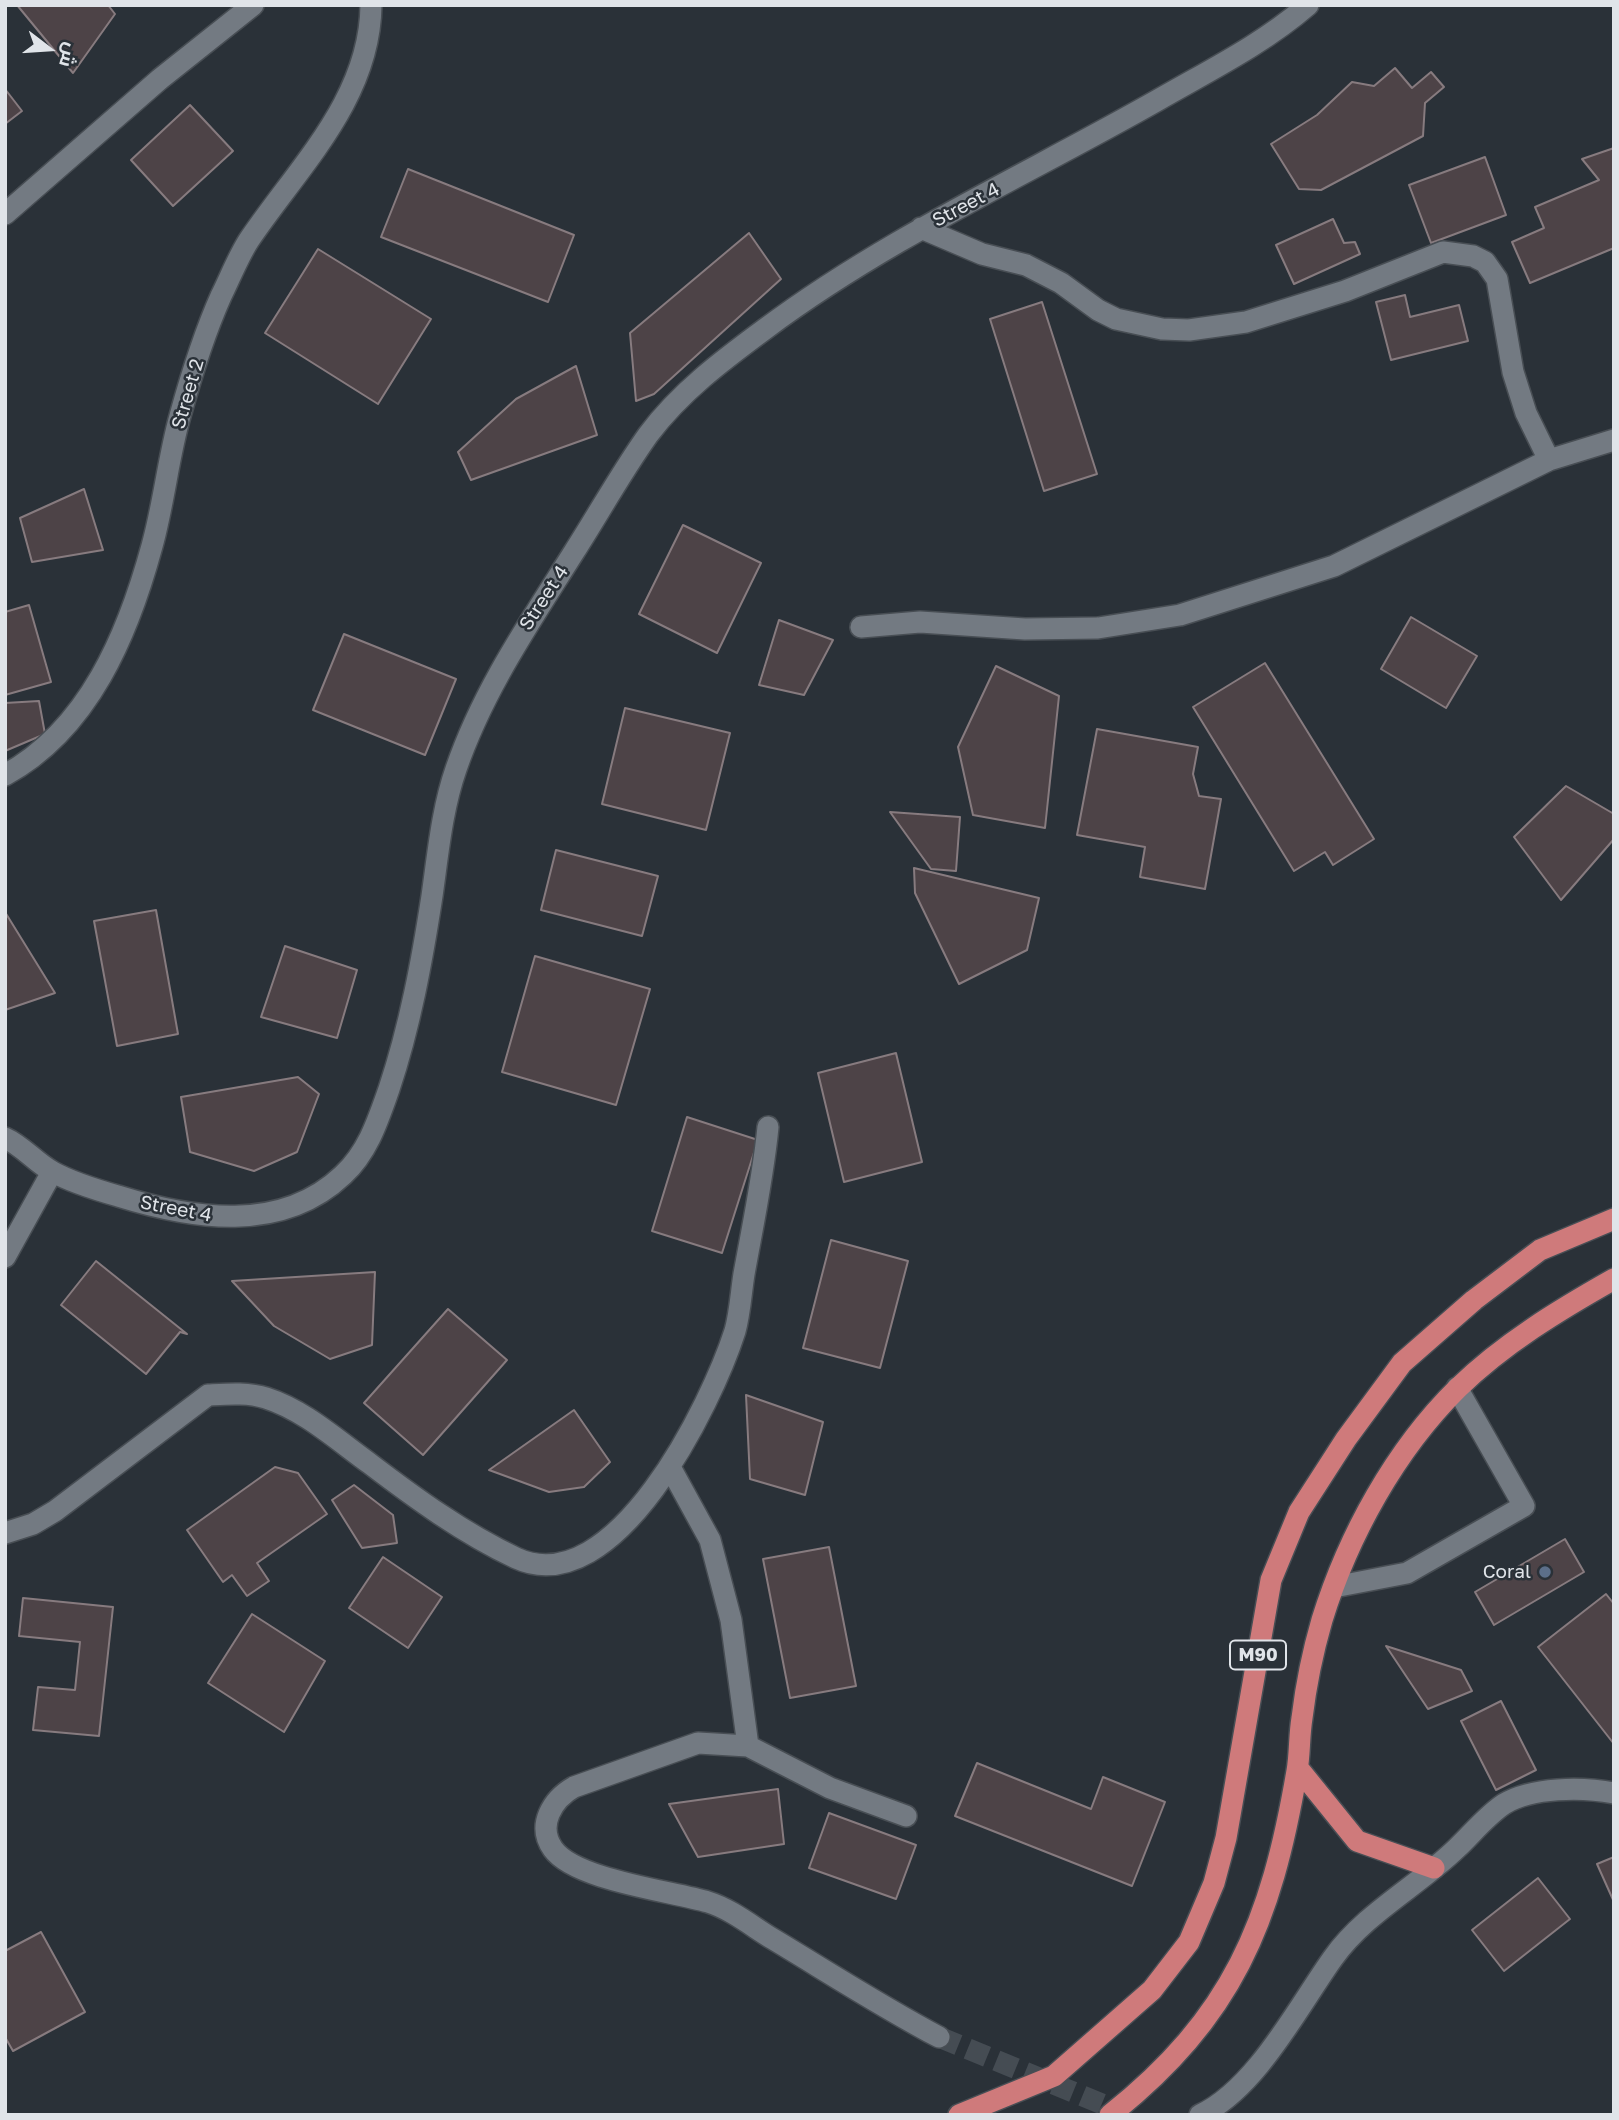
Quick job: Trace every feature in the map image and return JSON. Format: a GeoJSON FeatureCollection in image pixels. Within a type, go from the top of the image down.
{"type":"FeatureCollection","features":[{"type":"Feature","properties":{"kind":"highway","name":"M90"},"geometry":{"type":"LineString","coordinates":[[959,2115],[1054,2076],[1152,1990],[1189,1942],[1214,1883],[1226,1838],[1271,1580],[1299,1512],[1346,1439],[1402,1363],[1474,1300],[1540,1250],[1614,1219]]}},
{"type":"Feature","properties":{"kind":"highway","name":"M90"},"geometry":{"type":"LineString","coordinates":[[1110,2115],[1184,2047],[1236,1976],[1256,1932],[1269,1892],[1298,1768],[1302,1718],[1314,1649],[1334,1587],[1355,1536],[1385,1484],[1431,1418],[1457,1388],[1489,1360],[1545,1320],[1614,1279]]}},
{"type":"Feature","properties":{"kind":"highway"},"geometry":{"type":"LineString","coordinates":[[1298,1768],[1357,1841],[1434,1868]]}},
{"type":"Feature","properties":{"kind":"street"},"geometry":{"type":"LineString","coordinates":[[5,214],[160,79],[253,5]]}},
{"type":"Feature","properties":{"kind":"street","name":"Street 2"},"geometry":{"type":"LineString","coordinates":[[5,775],[54,740],[83,708],[105,670],[132,609],[152,545],[179,418],[220,299],[248,242],[344,107],[368,49],[372,5]]}},
{"type":"Feature","properties":{"kind":"street","name":"Street 4"},"geometry":{"type":"LineString","coordinates":[[5,1138],[52,1172],[166,1211],[208,1217],[256,1214],[292,1206],[317,1195],[344,1175],[363,1152],[375,1129],[398,1061],[417,985],[443,823],[455,771],[512,647],[650,432],[696,382],[812,294],[921,229],[1098,134],[1266,38],[1308,5]]}},
{"type":"Feature","properties":{"kind":"street"},"geometry":{"type":"LineString","coordinates":[[921,229],[982,254],[1026,265],[1061,283],[1097,310],[1116,319],[1137,325],[1176,330],[1246,322],[1345,291],[1443,251],[1473,256],[1485,262],[1497,279],[1513,372],[1526,413],[1549,460]]}},
{"type":"Feature","properties":{"kind":"street"},"geometry":{"type":"LineString","coordinates":[[860,627],[920,622],[1025,629],[1098,628],[1180,615],[1334,566],[1549,460],[1614,440]]}},
{"type":"Feature","properties":{"kind":"street"},"geometry":{"type":"LineString","coordinates":[[5,1533],[33,1524],[55,1511],[208,1395],[264,1397],[290,1408],[427,1507],[518,1559],[542,1565],[571,1561],[599,1546],[631,1516],[670,1467],[707,1404],[735,1330],[763,1186],[768,1127]]}},
{"type":"Feature","properties":{"kind":"street"},"geometry":{"type":"LineString","coordinates":[[5,1257],[52,1172]]}},
{"type":"Feature","properties":{"kind":"street"},"geometry":{"type":"LineString","coordinates":[[1334,1587],[1407,1573],[1524,1506],[1457,1388]]}},
{"type":"Feature","properties":{"kind":"street"},"geometry":{"type":"LineString","coordinates":[[670,1467],[710,1540],[731,1620],[748,1746]]}},
{"type":"Feature","properties":{"kind":"street"},"geometry":{"type":"LineString","coordinates":[[905,1816],[830,1788],[748,1746],[698,1743],[574,1787],[557,1797],[547,1818],[553,1849],[572,1865],[606,1877],[712,1903],[887,2010],[939,2036]]}},
{"type":"Feature","properties":{"kind":"street"},"geometry":{"type":"LineString","coordinates":[[1200,2115],[1234,2091],[1267,2052],[1336,1954],[1370,1920],[1434,1868],[1505,1803],[1566,1790],[1614,1793]]}},
{"type":"Feature","properties":{"kind":"building"},"geometry":{"type":"Polygon","coordinates":[[[17,5],[108,5],[115,14],[73,73],[17,5]]]}},
{"type":"Feature","properties":{"kind":"building"},"geometry":{"type":"Polygon","coordinates":[[[1395,68],[1412,88],[1431,72],[1444,87],[1425,103],[1423,136],[1321,190],[1299,189],[1271,144],[1317,115],[1352,82],[1374,86],[1395,68]]]}},
{"type":"Feature","properties":{"kind":"building"},"geometry":{"type":"Polygon","coordinates":[[[5,89],[22,111],[5,124],[5,89]]]}},
{"type":"Feature","properties":{"kind":"building"},"geometry":{"type":"Polygon","coordinates":[[[190,105],[233,151],[173,206],[131,160],[190,105]]]}},
{"type":"Feature","properties":{"kind":"building"},"geometry":{"type":"Polygon","coordinates":[[[1614,148],[1614,248],[1530,283],[1512,242],[1544,228],[1535,207],[1599,180],[1582,159],[1614,148]]]}},
{"type":"Feature","properties":{"kind":"building"},"geometry":{"type":"Polygon","coordinates":[[[1485,157],[1506,215],[1431,243],[1409,185],[1485,157]]]}},
{"type":"Feature","properties":{"kind":"building"},"geometry":{"type":"Polygon","coordinates":[[[408,169],[574,235],[548,302],[381,237],[408,169]]]}},
{"type":"Feature","properties":{"kind":"building"},"geometry":{"type":"Polygon","coordinates":[[[1333,219],[1344,243],[1355,242],[1360,254],[1294,284],[1276,245],[1333,219]]]}},
{"type":"Feature","properties":{"kind":"building"},"geometry":{"type":"Polygon","coordinates":[[[749,233],[781,279],[654,394],[636,401],[630,333],[749,233]]]}},
{"type":"Feature","properties":{"kind":"building"},"geometry":{"type":"Polygon","coordinates":[[[318,249],[431,319],[378,404],[265,333],[318,249]]]}},
{"type":"Feature","properties":{"kind":"building"},"geometry":{"type":"Polygon","coordinates":[[[1405,295],[1410,317],[1459,305],[1468,341],[1391,360],[1376,302],[1405,295]]]}},
{"type":"Feature","properties":{"kind":"building"},"geometry":{"type":"Polygon","coordinates":[[[1042,302],[1097,474],[1044,491],[990,319],[1042,302]]]}},
{"type":"Feature","properties":{"kind":"building"},"geometry":{"type":"Polygon","coordinates":[[[576,366],[597,435],[471,480],[458,452],[516,399],[576,366]]]}},
{"type":"Feature","properties":{"kind":"building"},"geometry":{"type":"Polygon","coordinates":[[[84,489],[103,550],[32,562],[20,518],[84,489]]]}},
{"type":"Feature","properties":{"kind":"building"},"geometry":{"type":"Polygon","coordinates":[[[683,525],[761,563],[717,653],[639,614],[683,525]]]}},
{"type":"Feature","properties":{"kind":"building"},"geometry":{"type":"Polygon","coordinates":[[[29,605],[51,682],[5,695],[5,612],[29,605]]]}},
{"type":"Feature","properties":{"kind":"building"},"geometry":{"type":"Polygon","coordinates":[[[1411,617],[1477,656],[1446,708],[1381,669],[1411,617]]]}},
{"type":"Feature","properties":{"kind":"building"},"geometry":{"type":"Polygon","coordinates":[[[779,620],[833,640],[804,695],[759,685],[779,620]]]}},
{"type":"Feature","properties":{"kind":"building"},"geometry":{"type":"Polygon","coordinates":[[[344,634],[456,679],[425,755],[313,710],[344,634]]]}},
{"type":"Feature","properties":{"kind":"building"},"geometry":{"type":"Polygon","coordinates":[[[1265,663],[1374,839],[1333,865],[1325,852],[1294,871],[1193,707],[1265,663]]]}},
{"type":"Feature","properties":{"kind":"building"},"geometry":{"type":"Polygon","coordinates":[[[996,666],[1059,696],[1045,828],[973,815],[958,747],[996,666]]]}},
{"type":"Feature","properties":{"kind":"building"},"geometry":{"type":"Polygon","coordinates":[[[39,701],[45,734],[5,751],[5,703],[39,701]]]}},
{"type":"Feature","properties":{"kind":"building"},"geometry":{"type":"Polygon","coordinates":[[[625,708],[730,733],[706,830],[602,804],[625,708]]]}},
{"type":"Feature","properties":{"kind":"building"},"geometry":{"type":"Polygon","coordinates":[[[1097,729],[1198,747],[1193,774],[1199,796],[1221,799],[1205,889],[1140,877],[1145,847],[1077,835],[1097,729]]]}},
{"type":"Feature","properties":{"kind":"building"},"geometry":{"type":"Polygon","coordinates":[[[1566,786],[1614,814],[1614,839],[1561,900],[1514,837],[1566,786]]]}},
{"type":"Feature","properties":{"kind":"building"},"geometry":{"type":"Polygon","coordinates":[[[890,812],[960,817],[956,871],[931,869],[890,812]]]}},
{"type":"Feature","properties":{"kind":"building"},"geometry":{"type":"Polygon","coordinates":[[[556,850],[658,876],[642,936],[541,910],[556,850]]]}},
{"type":"Feature","properties":{"kind":"building"},"geometry":{"type":"Polygon","coordinates":[[[914,868],[1039,898],[1027,950],[959,984],[915,893],[914,868]]]}},
{"type":"Feature","properties":{"kind":"building"},"geometry":{"type":"Polygon","coordinates":[[[156,910],[178,1034],[117,1046],[94,921],[156,910]]]}},
{"type":"Feature","properties":{"kind":"building"},"geometry":{"type":"Polygon","coordinates":[[[5,912],[55,993],[5,1010],[5,912]]]}},
{"type":"Feature","properties":{"kind":"building"},"geometry":{"type":"Polygon","coordinates":[[[285,946],[357,970],[337,1038],[261,1017],[285,946]]]}},
{"type":"Feature","properties":{"kind":"building"},"geometry":{"type":"Polygon","coordinates":[[[535,956],[650,989],[616,1105],[502,1072],[535,956]]]}},
{"type":"Feature","properties":{"kind":"building"},"geometry":{"type":"Polygon","coordinates":[[[896,1053],[922,1162],[844,1182],[818,1073],[896,1053]]]}},
{"type":"Feature","properties":{"kind":"building"},"geometry":{"type":"Polygon","coordinates":[[[298,1077],[319,1094],[297,1152],[254,1171],[190,1152],[181,1097],[298,1077]]]}},
{"type":"Feature","properties":{"kind":"building"},"geometry":{"type":"Polygon","coordinates":[[[687,1117],[758,1140],[722,1253],[652,1231],[687,1117]]]}},
{"type":"Feature","properties":{"kind":"building"},"geometry":{"type":"Polygon","coordinates":[[[831,1240],[908,1261],[880,1368],[803,1348],[831,1240]]]}},
{"type":"Feature","properties":{"kind":"building"},"geometry":{"type":"Polygon","coordinates":[[[96,1261],[187,1334],[180,1332],[146,1374],[61,1305],[96,1261]]]}},
{"type":"Feature","properties":{"kind":"building"},"geometry":{"type":"Polygon","coordinates":[[[375,1272],[372,1345],[330,1359],[274,1326],[232,1281],[375,1272]]]}},
{"type":"Feature","properties":{"kind":"building"},"geometry":{"type":"Polygon","coordinates":[[[448,1309],[507,1360],[423,1455],[364,1403],[448,1309]]]}},
{"type":"Feature","properties":{"kind":"building"},"geometry":{"type":"Polygon","coordinates":[[[746,1395],[823,1422],[805,1495],[750,1479],[746,1395]]]}},
{"type":"Feature","properties":{"kind":"building"},"geometry":{"type":"Polygon","coordinates":[[[574,1410],[610,1462],[584,1487],[549,1492],[489,1470],[574,1410]]]}},
{"type":"Feature","properties":{"kind":"building"},"geometry":{"type":"Polygon","coordinates":[[[275,1467],[298,1473],[327,1514],[257,1563],[269,1581],[247,1596],[232,1575],[223,1582],[187,1530],[275,1467]]]}},
{"type":"Feature","properties":{"kind":"building"},"geometry":{"type":"Polygon","coordinates":[[[354,1485],[393,1515],[397,1543],[362,1548],[332,1500],[354,1485]]]}},
{"type":"Feature","properties":{"kind":"building"},"geometry":{"type":"Polygon","coordinates":[[[1565,1539],[1584,1572],[1494,1625],[1475,1592],[1565,1539]]]}},
{"type":"Feature","properties":{"kind":"building"},"geometry":{"type":"Polygon","coordinates":[[[829,1547],[856,1686],[790,1698],[763,1559],[829,1547]]]}},
{"type":"Feature","properties":{"kind":"building"},"geometry":{"type":"Polygon","coordinates":[[[383,1557],[442,1597],[408,1648],[349,1608],[383,1557]]]}},
{"type":"Feature","properties":{"kind":"building"},"geometry":{"type":"Polygon","coordinates":[[[1606,1594],[1614,1604],[1614,1744],[1538,1647],[1606,1594]]]}},
{"type":"Feature","properties":{"kind":"building"},"geometry":{"type":"Polygon","coordinates":[[[23,1598],[113,1607],[99,1736],[33,1730],[38,1687],[75,1690],[80,1642],[19,1636],[23,1598]]]}},
{"type":"Feature","properties":{"kind":"building"},"geometry":{"type":"Polygon","coordinates":[[[252,1614],[325,1661],[284,1732],[208,1683],[252,1614]]]}},
{"type":"Feature","properties":{"kind":"building"},"geometry":{"type":"Polygon","coordinates":[[[1386,1646],[1461,1670],[1472,1691],[1428,1709],[1386,1646]]]}},
{"type":"Feature","properties":{"kind":"building"},"geometry":{"type":"Polygon","coordinates":[[[1501,1701],[1536,1770],[1496,1790],[1461,1721],[1501,1701]]]}},
{"type":"Feature","properties":{"kind":"building"},"geometry":{"type":"Polygon","coordinates":[[[977,1763],[1091,1809],[1103,1777],[1165,1802],[1132,1886],[955,1816],[977,1763]]]}},
{"type":"Feature","properties":{"kind":"building"},"geometry":{"type":"Polygon","coordinates":[[[778,1789],[784,1844],[698,1857],[669,1804],[778,1789]]]}},
{"type":"Feature","properties":{"kind":"building"},"geometry":{"type":"Polygon","coordinates":[[[829,1813],[916,1845],[896,1899],[809,1868],[829,1813]]]}},
{"type":"Feature","properties":{"kind":"building"},"geometry":{"type":"Polygon","coordinates":[[[1614,1857],[1614,1902],[1597,1864],[1614,1857]]]}},
{"type":"Feature","properties":{"kind":"building"},"geometry":{"type":"Polygon","coordinates":[[[1538,1878],[1570,1919],[1504,1971],[1472,1930],[1538,1878]]]}},
{"type":"Feature","properties":{"kind":"building"},"geometry":{"type":"Polygon","coordinates":[[[41,1932],[85,2012],[13,2051],[5,2037],[5,1951],[41,1932]]]}},
{"type":"Feature","properties":{"kind":"tunnel"},"geometry":{"type":"LineString","coordinates":[[939,2037],[1129,2115]]}},
{"type":"Feature","properties":{"kind":"place","name":"Coral"},"geometry":{"type":"Point","coordinates":[1545,1572]}}]}
